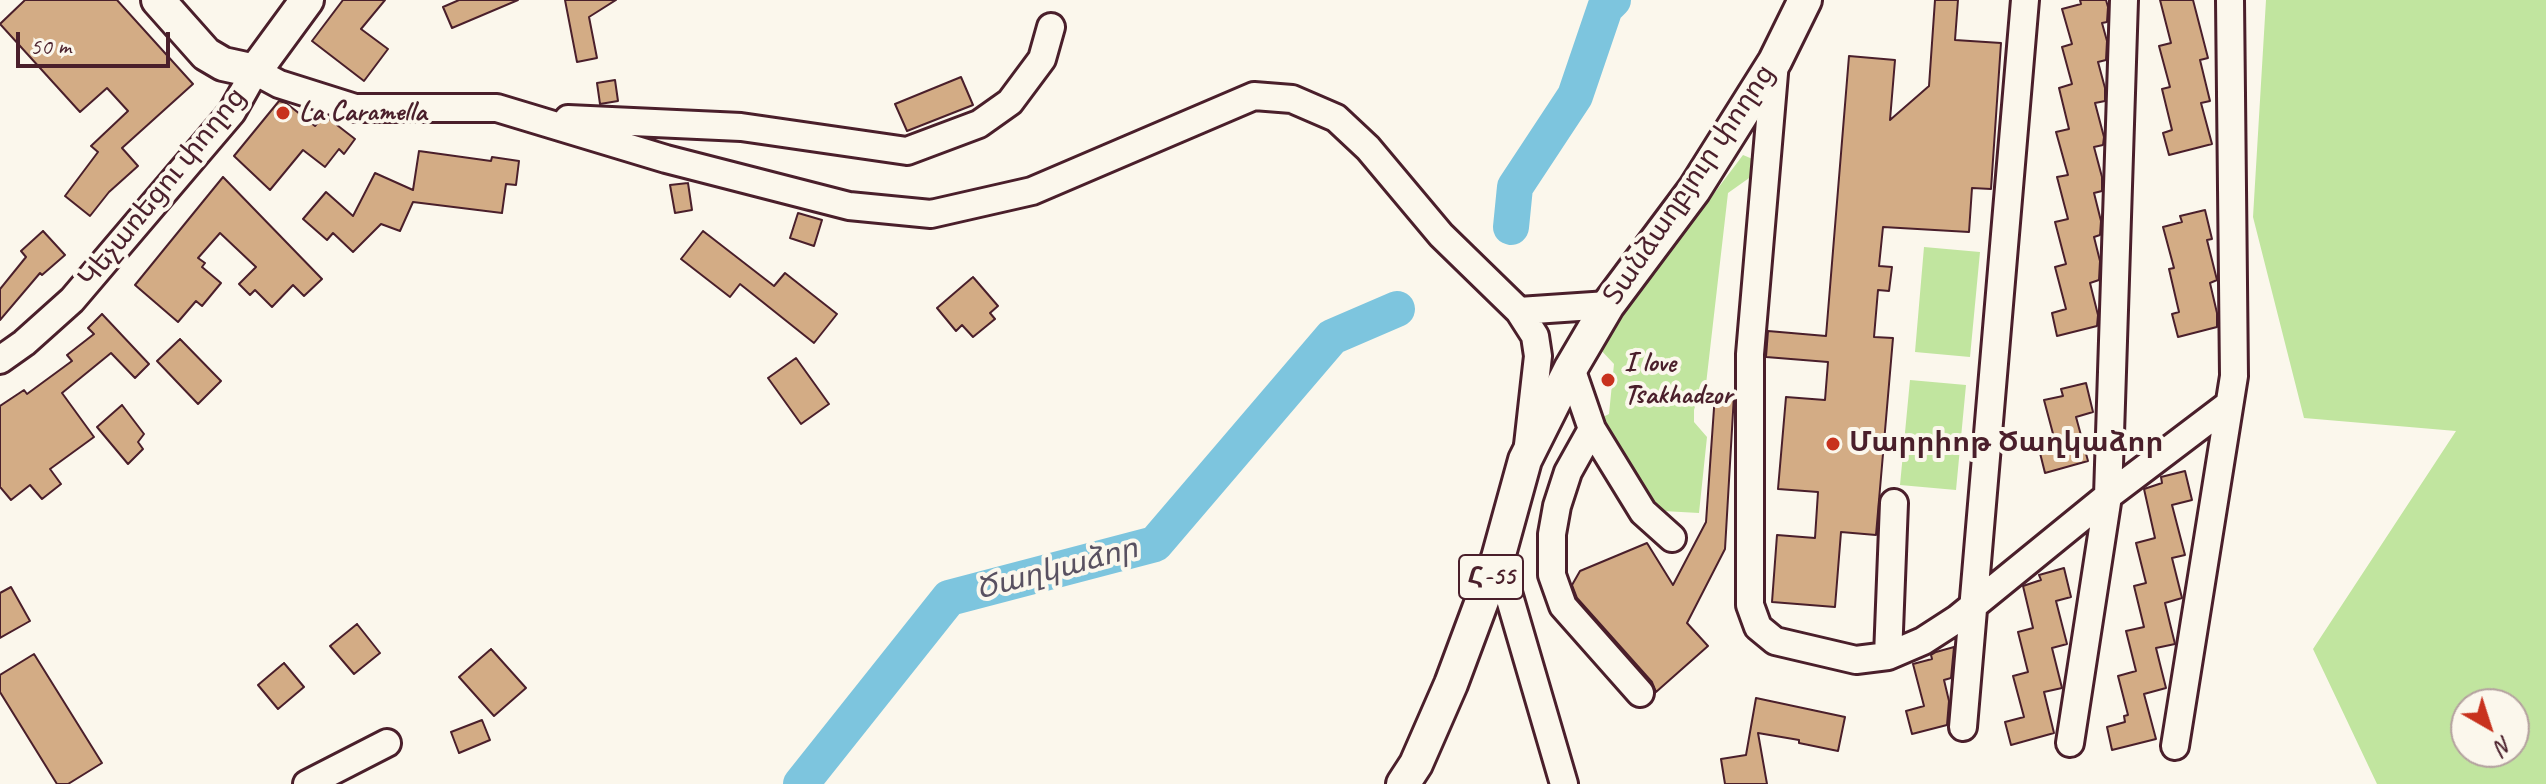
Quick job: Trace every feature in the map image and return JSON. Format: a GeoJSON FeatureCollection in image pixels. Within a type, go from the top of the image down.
{"type":"FeatureCollection","features":[{"type":"Feature","properties":{"kind":"main road"},"geometry":{"type":"LineString","coordinates":[[158,0],[206,54],[223,64],[255,71]]}},
{"type":"Feature","properties":{"kind":"main road","name":"Կեչառեցու փողոց"},"geometry":{"type":"LineString","coordinates":[[255,71],[307,0]]}},
{"type":"Feature","properties":{"kind":"main road","name":"Տանձաղբյուր փողոց"},"geometry":{"type":"LineString","coordinates":[[1571,368],[1608,305],[1694,190],[1775,61],[1805,0]]}},
{"type":"Feature","properties":{"kind":"main road","name":"Հ-55"},"geometry":{"type":"LineString","coordinates":[[1403,784],[1416,764],[1451,684],[1498,558],[1525,460],[1571,368]]}},
{"type":"Feature","properties":{"kind":"street"},"geometry":{"type":"LineString","coordinates":[[1963,727],[2025,0]]}},
{"type":"Feature","properties":{"kind":"street"},"geometry":{"type":"LineString","coordinates":[[2070,743],[2108,496],[2124,0]]}},
{"type":"Feature","properties":{"kind":"street"},"geometry":{"type":"LineString","coordinates":[[2175,746],[2236,349],[2230,0]]}},
{"type":"Feature","properties":{"kind":"street"},"geometry":{"type":"LineString","coordinates":[[533,118],[741,127],[907,151],[979,124],[1010,102],[1042,59],[1051,27]]}},
{"type":"Feature","properties":{"kind":"street"},"geometry":{"type":"LineString","coordinates":[[1775,61],[1750,354],[1750,605],[1758,627],[1775,641],[1856,660],[1888,656],[1923,641],[1975,604],[2108,496],[2228,405]]}},
{"type":"Feature","properties":{"kind":"street"},"geometry":{"type":"LineString","coordinates":[[255,71],[279,84],[355,108],[497,108],[666,159],[849,206],[931,214],[1032,191],[1254,96],[1292,99],[1336,118],[1368,148],[1441,235],[1519,311],[1535,336],[1538,356],[1525,460]]}},
{"type":"Feature","properties":{"kind":"street","name":"Կեչառեցու փողոց"},"geometry":{"type":"LineString","coordinates":[[0,360],[72,300],[232,112],[255,71]]}},
{"type":"Feature","properties":{"kind":"street"},"geometry":{"type":"LineString","coordinates":[[1519,311],[1608,305]]}},
{"type":"Feature","properties":{"kind":"street"},"geometry":{"type":"LineString","coordinates":[[1571,368],[1592,429],[1643,512],[1672,538]]}},
{"type":"Feature","properties":{"kind":"street"},"geometry":{"type":"LineString","coordinates":[[1592,429],[1568,472],[1557,506],[1552,534],[1552,575],[1563,606],[1640,693]]}},
{"type":"Feature","properties":{"kind":"street"},"geometry":{"type":"LineString","coordinates":[[1888,656],[1894,503]]}},
{"type":"Feature","properties":{"kind":"street"},"geometry":{"type":"LineString","coordinates":[[1498,558],[1564,784]]}},
{"type":"Feature","properties":{"kind":"street"},"geometry":{"type":"LineString","coordinates":[[307,784],[387,743]]}},
{"type":"Feature","properties":{"kind":"green space"},"geometry":{"type":"Polygon","coordinates":[[[2266,0],[2546,0],[2546,784],[2377,784],[2313,649],[2456,431],[2304,418],[2253,217],[2266,0]]]}},
{"type":"Feature","properties":{"kind":"green space"},"geometry":{"type":"Polygon","coordinates":[[[1743,155],[1755,160],[1752,176],[1728,193],[1705,393],[1697,400],[1694,410],[1694,422],[1707,437],[1699,513],[1663,511],[1648,503],[1599,419],[1609,414],[1614,364],[1598,347],[1743,155]]]}},
{"type":"Feature","properties":{"kind":"green space"},"geometry":{"type":"Polygon","coordinates":[[[1924,247],[1980,252],[1970,357],[1915,352],[1924,247]]]}},
{"type":"Feature","properties":{"kind":"green space"},"geometry":{"type":"Polygon","coordinates":[[[1910,380],[1966,385],[1956,490],[1900,485],[1910,380]]]}},
{"type":"Feature","properties":{"kind":"building"},"geometry":{"type":"Polygon","coordinates":[[[25,0],[117,0],[193,84],[122,148],[138,166],[109,192],[90,216],[65,196],[98,152],[91,146],[128,111],[107,88],[80,112],[0,24],[25,0]]]}},
{"type":"Feature","properties":{"kind":"building"},"geometry":{"type":"Polygon","coordinates":[[[343,0],[385,0],[361,29],[388,49],[364,81],[312,41],[343,0]]]}},
{"type":"Feature","properties":{"kind":"building"},"geometry":{"type":"Polygon","coordinates":[[[459,0],[518,0],[452,28],[443,7],[459,0]]]}},
{"type":"Feature","properties":{"kind":"building"},"geometry":{"type":"Polygon","coordinates":[[[565,0],[616,0],[589,17],[597,58],[577,62],[565,0]]]}},
{"type":"Feature","properties":{"kind":"building"},"geometry":{"type":"Polygon","coordinates":[[[1935,0],[1958,0],[1955,40],[2001,43],[1991,189],[1972,188],[1969,232],[1883,227],[1879,266],[1892,267],[1889,291],[1878,290],[1874,337],[1893,338],[1876,535],[1841,532],[1835,607],[1772,602],[1777,535],[1815,538],[1818,492],[1778,489],[1786,397],[1825,400],[1828,362],[1766,357],[1768,331],[1826,336],[1849,56],[1895,60],[1890,120],[1929,86],[1935,0]]]}},
{"type":"Feature","properties":{"kind":"building"},"geometry":{"type":"Polygon","coordinates":[[[2080,0],[2106,0],[2108,7],[2107,22],[2102,23],[2107,41],[2106,60],[2098,62],[2105,101],[2095,103],[2104,137],[2103,145],[2094,147],[2102,177],[2102,191],[2094,193],[2101,221],[2100,235],[2094,237],[2100,261],[2099,280],[2090,283],[2098,315],[2097,326],[2057,336],[2052,313],[2066,309],[2055,267],[2066,264],[2055,222],[2068,219],[2057,177],[2068,175],[2056,132],[2069,129],[2059,88],[2072,84],[2062,47],[2072,44],[2062,9],[2081,4],[2080,0]]]}},
{"type":"Feature","properties":{"kind":"building"},"geometry":{"type":"Polygon","coordinates":[[[2160,0],[2193,0],[2208,58],[2200,60],[2210,101],[2201,103],[2212,144],[2169,155],[2163,133],[2172,130],[2162,89],[2170,87],[2159,46],[2171,43],[2160,0]]]}},
{"type":"Feature","properties":{"kind":"building"},"geometry":{"type":"Polygon","coordinates":[[[961,77],[973,105],[907,131],[895,104],[961,77]]]}},
{"type":"Feature","properties":{"kind":"building"},"geometry":{"type":"Polygon","coordinates":[[[615,80],[618,101],[600,104],[597,83],[615,80]]]}},
{"type":"Feature","properties":{"kind":"building"},"geometry":{"type":"Polygon","coordinates":[[[279,101],[315,126],[324,115],[355,139],[344,154],[339,149],[325,167],[303,150],[270,190],[234,156],[279,101]]]}},
{"type":"Feature","properties":{"kind":"building"},"geometry":{"type":"Polygon","coordinates":[[[419,151],[491,161],[492,157],[519,161],[516,185],[506,184],[502,213],[413,202],[400,231],[381,224],[353,252],[333,233],[327,240],[303,219],[326,192],[353,216],[375,173],[413,190],[419,151]]]}},
{"type":"Feature","properties":{"kind":"building"},"geometry":{"type":"Polygon","coordinates":[[[223,177],[322,279],[304,296],[293,285],[272,307],[255,290],[250,295],[239,284],[256,267],[220,233],[198,258],[205,263],[202,267],[221,283],[202,306],[196,301],[178,322],[135,285],[223,177]]]}},
{"type":"Feature","properties":{"kind":"building"},"geometry":{"type":"Polygon","coordinates":[[[688,183],[692,210],[675,213],[670,185],[688,183]]]}},
{"type":"Feature","properties":{"kind":"building"},"geometry":{"type":"Polygon","coordinates":[[[2205,210],[2212,239],[2207,240],[2217,280],[2210,283],[2217,327],[2178,337],[2172,314],[2179,312],[2169,269],[2174,268],[2163,227],[2182,222],[2180,216],[2205,210]]]}},
{"type":"Feature","properties":{"kind":"building"},"geometry":{"type":"Polygon","coordinates":[[[798,213],[822,220],[814,246],[790,238],[798,213]]]}},
{"type":"Feature","properties":{"kind":"building"},"geometry":{"type":"Polygon","coordinates":[[[43,231],[65,255],[42,275],[40,273],[0,320],[0,289],[26,257],[21,251],[43,231]]]}},
{"type":"Feature","properties":{"kind":"building"},"geometry":{"type":"Polygon","coordinates":[[[703,231],[774,286],[785,273],[837,314],[814,343],[740,284],[730,297],[681,259],[703,231]]]}},
{"type":"Feature","properties":{"kind":"building"},"geometry":{"type":"Polygon","coordinates":[[[973,277],[998,306],[990,313],[995,319],[973,337],[962,325],[956,331],[937,308],[973,277]]]}},
{"type":"Feature","properties":{"kind":"building"},"geometry":{"type":"Polygon","coordinates":[[[102,314],[149,364],[135,378],[111,353],[62,393],[94,437],[50,469],[61,484],[42,499],[30,485],[11,500],[0,487],[0,406],[24,390],[27,394],[72,361],[67,355],[94,334],[88,328],[102,314]]]}},
{"type":"Feature","properties":{"kind":"building"},"geometry":{"type":"Polygon","coordinates":[[[180,339],[221,381],[198,404],[157,361],[180,339]]]}},
{"type":"Feature","properties":{"kind":"building"},"geometry":{"type":"Polygon","coordinates":[[[796,358],[829,404],[801,424],[768,378],[796,358]]]}},
{"type":"Feature","properties":{"kind":"building"},"geometry":{"type":"Polygon","coordinates":[[[2086,383],[2093,412],[2076,417],[2088,461],[2045,473],[2039,449],[2056,445],[2044,400],[2063,396],[2061,389],[2086,383]]]}},
{"type":"Feature","properties":{"kind":"building"},"geometry":{"type":"Polygon","coordinates":[[[1715,394],[1734,395],[1725,549],[1687,623],[1708,646],[1656,692],[1652,682],[1577,598],[1572,585],[1580,571],[1647,543],[1673,585],[1706,522],[1715,394]]]}},
{"type":"Feature","properties":{"kind":"building"},"geometry":{"type":"Polygon","coordinates":[[[122,405],[144,434],[138,442],[143,449],[128,464],[97,427],[122,405]]]}},
{"type":"Feature","properties":{"kind":"building"},"geometry":{"type":"Polygon","coordinates":[[[2185,471],[2192,500],[2172,505],[2185,555],[2172,558],[2182,598],[2165,603],[2175,644],[2156,648],[2166,688],[2144,694],[2156,739],[2112,750],[2107,727],[2125,722],[2124,716],[2128,715],[2118,676],[2136,671],[2126,631],[2144,627],[2134,586],[2146,583],[2136,543],[2155,538],[2144,489],[2162,483],[2161,477],[2185,471]]]}},
{"type":"Feature","properties":{"kind":"building"},"geometry":{"type":"Polygon","coordinates":[[[2064,568],[2071,597],[2056,601],[2067,644],[2052,648],[2062,688],[2044,692],[2054,733],[2011,745],[2005,722],[2024,717],[2013,676],[2028,672],[2018,632],[2033,628],[2023,586],[2041,580],[2039,575],[2064,568]]]}},
{"type":"Feature","properties":{"kind":"building"},"geometry":{"type":"Polygon","coordinates":[[[11,587],[30,621],[0,638],[0,593],[11,587]]]}},
{"type":"Feature","properties":{"kind":"building"},"geometry":{"type":"Polygon","coordinates":[[[357,624],[380,653],[354,674],[330,646],[357,624]]]}},
{"type":"Feature","properties":{"kind":"building"},"geometry":{"type":"Polygon","coordinates":[[[1954,647],[1951,678],[1944,680],[1949,701],[1947,725],[1912,734],[1906,711],[1924,706],[1913,664],[1932,659],[1931,655],[1936,652],[1954,647]]]}},
{"type":"Feature","properties":{"kind":"building"},"geometry":{"type":"Polygon","coordinates":[[[491,649],[526,688],[494,716],[459,677],[491,649]]]}},
{"type":"Feature","properties":{"kind":"building"},"geometry":{"type":"Polygon","coordinates":[[[34,654],[102,763],[68,784],[57,784],[0,692],[0,675],[34,654]]]}},
{"type":"Feature","properties":{"kind":"building"},"geometry":{"type":"Polygon","coordinates":[[[284,663],[304,687],[278,709],[258,685],[284,663]]]}},
{"type":"Feature","properties":{"kind":"building"},"geometry":{"type":"Polygon","coordinates":[[[1756,698],[1845,717],[1838,751],[1758,733],[1767,784],[1725,784],[1721,759],[1746,755],[1756,698]]]}},
{"type":"Feature","properties":{"kind":"building"},"geometry":{"type":"Polygon","coordinates":[[[482,720],[490,740],[459,753],[451,732],[482,720]]]}},
{"type":"Feature","properties":{"kind":"waterway","name":"Ծաղկաձոր"},"geometry":{"type":"LineString","coordinates":[[1511,227],[1515,187],[1575,96],[1605,8],[1613,0]]}},
{"type":"Feature","properties":{"kind":"waterway","name":"Ծաղկաձոր"},"geometry":{"type":"LineString","coordinates":[[801,784],[949,598],[1155,544],[1332,337],[1397,309]]}},
{"type":"Feature","properties":{"kind":"place","name":"La Caramella"},"geometry":{"type":"Point","coordinates":[283,113]}},
{"type":"Feature","properties":{"kind":"place","name":"I love Tsakhadzor"},"geometry":{"type":"Point","coordinates":[1608,380]}},
{"type":"Feature","properties":{"kind":"place","name":"Մարրիոթ Ծաղկաձոր"},"geometry":{"type":"Point","coordinates":[1833,444]}}]}
